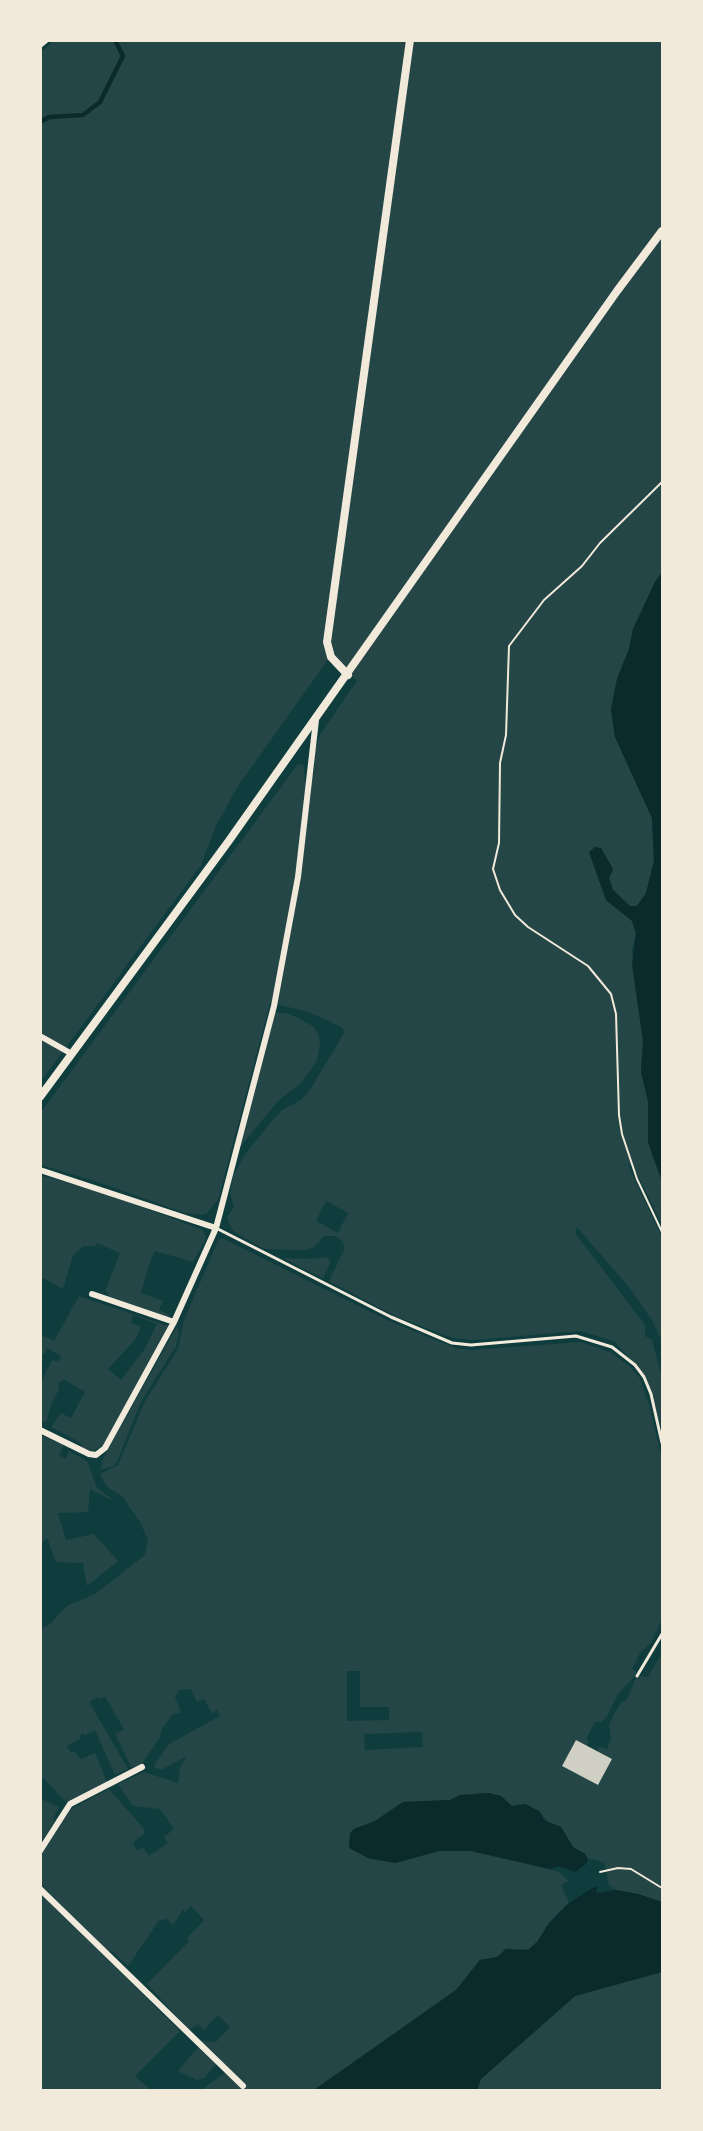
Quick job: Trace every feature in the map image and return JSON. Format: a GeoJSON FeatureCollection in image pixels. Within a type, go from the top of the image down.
{"type":"FeatureCollection","features":[{"type":"Feature","properties":{"kind":"main road"},"geometry":{"type":"LineString","coordinates":[[40,1097],[348,675],[617,291],[663,231]]}},
{"type":"Feature","properties":{"kind":"street"},"geometry":{"type":"LineString","coordinates":[[40,45],[46,40]]}},
{"type":"Feature","properties":{"kind":"street"},"geometry":{"type":"LineString","coordinates":[[348,675],[331,657],[327,642],[410,40]]}},
{"type":"Feature","properties":{"kind":"street"},"geometry":{"type":"LineString","coordinates":[[40,1430],[89,1454],[101,1452],[174,1322],[216,1228],[274,1006],[298,877],[316,719]]}},
{"type":"Feature","properties":{"kind":"street"},"geometry":{"type":"LineString","coordinates":[[40,1036],[72,1054]]}},
{"type":"Feature","properties":{"kind":"street"},"geometry":{"type":"LineString","coordinates":[[40,1170],[216,1228]]}},
{"type":"Feature","properties":{"kind":"street"},"geometry":{"type":"LineString","coordinates":[[92,1294],[174,1322]]}},
{"type":"Feature","properties":{"kind":"street"},"geometry":{"type":"LineString","coordinates":[[40,1851],[70,1804],[142,1767]]}},
{"type":"Feature","properties":{"kind":"street"},"geometry":{"type":"LineString","coordinates":[[40,1889],[243,2086]]}},
{"type":"Feature","properties":{"kind":"lane"},"geometry":{"type":"LineString","coordinates":[[216,1228],[391,1317],[452,1343],[471,1345],[576,1336],[612,1347],[635,1365],[644,1377],[651,1394],[663,1443]]}},
{"type":"Feature","properties":{"kind":"lane"},"geometry":{"type":"LineString","coordinates":[[637,1676],[663,1634]]}},
{"type":"Feature","properties":{"kind":"path"},"geometry":{"type":"LineString","coordinates":[[663,482],[600,543],[582,566],[544,600],[509,646],[506,735],[500,763],[499,843],[493,869],[500,890],[515,915],[528,927],[588,966],[611,994],[616,1014],[619,1115],[622,1134],[633,1171],[663,1232]]}},
{"type":"Feature","properties":{"kind":"path"},"geometry":{"type":"LineString","coordinates":[[600,1872],[618,1868],[631,1869],[663,1888]]}},
{"type":"Feature","properties":{"kind":"shaded area"},"geometry":{"type":"Polygon","coordinates":[[[55,40],[662,41],[662,572],[633,629],[629,649],[617,679],[611,709],[615,737],[652,818],[654,861],[646,893],[637,906],[630,906],[613,890],[608,878],[612,873],[601,848],[589,852],[606,900],[632,921],[636,933],[632,951],[643,1041],[641,1072],[648,1101],[648,1131],[652,1155],[662,1181],[662,1225],[634,1168],[627,1163],[662,1237],[662,1341],[652,1320],[628,1286],[577,1227],[575,1233],[645,1325],[645,1336],[652,1340],[662,1378],[662,1430],[646,1377],[614,1341],[580,1331],[473,1340],[453,1338],[397,1317],[329,1281],[345,1248],[336,1236],[324,1236],[313,1248],[305,1250],[264,1249],[233,1231],[227,1218],[234,1207],[230,1193],[233,1176],[246,1153],[272,1121],[282,1110],[301,1100],[311,1088],[344,1033],[343,1028],[306,1011],[270,1003],[218,1200],[207,1213],[201,1215],[185,1213],[98,1182],[41,1165],[41,1112],[298,764],[304,765],[305,782],[314,774],[315,749],[321,733],[357,681],[330,657],[238,786],[216,826],[201,865],[41,1081],[41,52],[55,40]],[[326,1201],[316,1221],[338,1233],[348,1213],[326,1201]]]}},
{"type":"Feature","properties":{"kind":"shaded area"},"geometry":{"type":"Polygon","coordinates":[[[662,572],[662,1181],[648,1142],[648,1101],[641,1072],[643,1041],[632,965],[636,933],[632,921],[606,900],[589,852],[595,847],[601,848],[613,869],[609,878],[613,890],[630,906],[637,906],[646,893],[654,861],[652,818],[615,737],[611,709],[617,679],[629,649],[633,629],[662,572]]]}},
{"type":"Feature","properties":{"kind":"shaded area"},"geometry":{"type":"Polygon","coordinates":[[[275,1012],[290,1014],[313,1026],[318,1033],[320,1043],[317,1061],[301,1083],[278,1101],[241,1146],[275,1012]]]}},
{"type":"Feature","properties":{"kind":"shaded area"},"geometry":{"type":"Polygon","coordinates":[[[40,1175],[107,1194],[203,1230],[206,1239],[193,1262],[155,1251],[149,1265],[141,1293],[163,1301],[159,1310],[170,1315],[166,1317],[108,1296],[105,1291],[120,1253],[97,1243],[95,1246],[84,1246],[73,1255],[63,1289],[41,1277],[40,1175]]]}},
{"type":"Feature","properties":{"kind":"shaded area"},"geometry":{"type":"Polygon","coordinates":[[[222,1238],[387,1320],[455,1348],[471,1350],[581,1342],[612,1353],[640,1378],[650,1408],[662,1460],[662,1619],[651,1643],[640,1653],[632,1669],[636,1672],[635,1676],[618,1694],[606,1718],[601,1722],[595,1722],[586,1739],[589,1741],[587,1746],[576,1740],[562,1766],[598,1785],[612,1759],[597,1751],[599,1746],[607,1750],[611,1738],[609,1724],[620,1704],[627,1699],[635,1680],[639,1676],[648,1677],[662,1653],[662,1902],[616,1890],[609,1885],[605,1864],[598,1860],[588,1859],[585,1854],[573,1847],[561,1827],[549,1824],[539,1811],[525,1804],[512,1806],[501,1796],[489,1793],[460,1795],[450,1800],[403,1802],[375,1821],[354,1829],[368,1858],[395,1863],[439,1851],[471,1851],[509,1859],[559,1872],[569,1881],[561,1885],[569,1903],[556,1915],[537,1942],[528,1950],[506,1949],[497,1957],[480,1960],[456,1990],[314,2090],[201,2090],[225,2073],[243,2082],[202,2041],[216,2042],[230,2027],[218,2015],[204,2030],[198,2024],[189,2030],[147,1984],[189,1941],[187,1938],[204,1920],[191,1906],[185,1912],[183,1909],[173,1925],[166,1918],[163,1921],[160,1919],[128,1966],[112,1951],[109,1952],[41,1885],[40,1856],[69,1810],[109,1789],[145,1830],[144,1834],[133,1842],[136,1850],[143,1848],[149,1856],[168,1843],[164,1837],[174,1829],[160,1809],[133,1806],[118,1784],[144,1772],[178,1783],[180,1767],[187,1756],[163,1769],[154,1768],[155,1764],[169,1744],[220,1716],[217,1710],[212,1713],[204,1699],[197,1702],[191,1689],[179,1690],[175,1697],[181,1712],[172,1715],[142,1764],[131,1767],[115,1734],[124,1729],[105,1697],[99,1699],[98,1697],[89,1702],[128,1769],[115,1775],[95,1730],[84,1736],[83,1733],[79,1735],[81,1738],[67,1746],[71,1753],[74,1751],[81,1759],[95,1753],[107,1782],[66,1802],[44,1779],[41,1781],[41,1629],[51,1623],[67,1606],[95,1594],[145,1555],[148,1540],[140,1522],[122,1496],[107,1487],[100,1474],[118,1465],[144,1403],[178,1349],[184,1320],[218,1241],[222,1238]],[[347,1671],[347,1721],[389,1720],[389,1707],[360,1707],[360,1671],[347,1671]],[[422,1732],[364,1734],[365,1750],[423,1747],[422,1732]]]}},
{"type":"Feature","properties":{"kind":"shaded area"},"geometry":{"type":"Polygon","coordinates":[[[326,1257],[331,1261],[323,1278],[282,1258],[312,1259],[326,1257]]]}},
{"type":"Feature","properties":{"kind":"shaded area"},"geometry":{"type":"Polygon","coordinates":[[[79,1296],[168,1326],[104,1445],[93,1451],[83,1448],[81,1443],[51,1427],[61,1413],[71,1418],[85,1392],[65,1380],[58,1383],[59,1389],[50,1407],[47,1421],[41,1423],[41,1382],[52,1360],[58,1362],[61,1356],[47,1348],[44,1355],[41,1354],[40,1334],[54,1341],[79,1296]],[[133,1315],[131,1323],[141,1327],[135,1340],[108,1369],[121,1380],[144,1350],[157,1324],[133,1315]]]}},
{"type":"Feature","properties":{"kind":"shaded area"},"geometry":{"type":"Polygon","coordinates":[[[177,1326],[179,1333],[176,1346],[141,1402],[117,1462],[112,1467],[101,1469],[103,1459],[177,1326]]]}},
{"type":"Feature","properties":{"kind":"shaded area"},"geometry":{"type":"Polygon","coordinates":[[[41,1436],[64,1445],[59,1455],[66,1459],[69,1451],[87,1461],[97,1488],[116,1502],[90,1489],[88,1512],[58,1513],[66,1540],[94,1534],[118,1561],[87,1586],[83,1563],[56,1562],[47,1538],[41,1544],[41,1436]]]}},
{"type":"Feature","properties":{"kind":"shaded area"},"geometry":{"type":"Polygon","coordinates":[[[489,1793],[501,1796],[512,1806],[525,1804],[539,1811],[544,1820],[561,1827],[573,1847],[585,1854],[588,1859],[586,1864],[575,1872],[560,1866],[549,1869],[471,1851],[439,1851],[395,1863],[368,1858],[349,1848],[350,1833],[354,1829],[375,1821],[403,1802],[450,1800],[460,1795],[489,1793]]]}},
{"type":"Feature","properties":{"kind":"shaded area"},"geometry":{"type":"Polygon","coordinates":[[[42,1799],[59,1807],[53,1819],[55,1820],[41,1844],[42,1799]]]}},
{"type":"Feature","properties":{"kind":"shaded area"},"geometry":{"type":"Polygon","coordinates":[[[597,1887],[596,1893],[616,1890],[662,1902],[662,1972],[575,1996],[481,2079],[477,2090],[314,2090],[456,1990],[480,1960],[497,1957],[506,1949],[528,1950],[537,1942],[549,1923],[569,1903],[597,1887]]]}},
{"type":"Feature","properties":{"kind":"shaded area"},"geometry":{"type":"Polygon","coordinates":[[[41,1893],[180,2031],[135,2076],[151,2090],[41,2090],[41,1893]]]}},
{"type":"Feature","properties":{"kind":"shaded area"},"geometry":{"type":"Polygon","coordinates":[[[662,1972],[662,2088],[651,2090],[477,2090],[481,2079],[575,1996],[662,1972]]]}},
{"type":"Feature","properties":{"kind":"shaded area"},"geometry":{"type":"Polygon","coordinates":[[[198,2047],[216,2064],[204,2078],[197,2080],[178,2071],[198,2047]]]}},
{"type":"Feature","properties":{"kind":"building"},"geometry":{"type":"Polygon","coordinates":[[[576,1740],[612,1759],[598,1785],[562,1766],[576,1740]]]}},
{"type":"Feature","properties":{"kind":"waterway"},"geometry":{"type":"LineString","coordinates":[[40,122],[49,117],[83,115],[100,102],[123,56],[115,40]]}}]}
